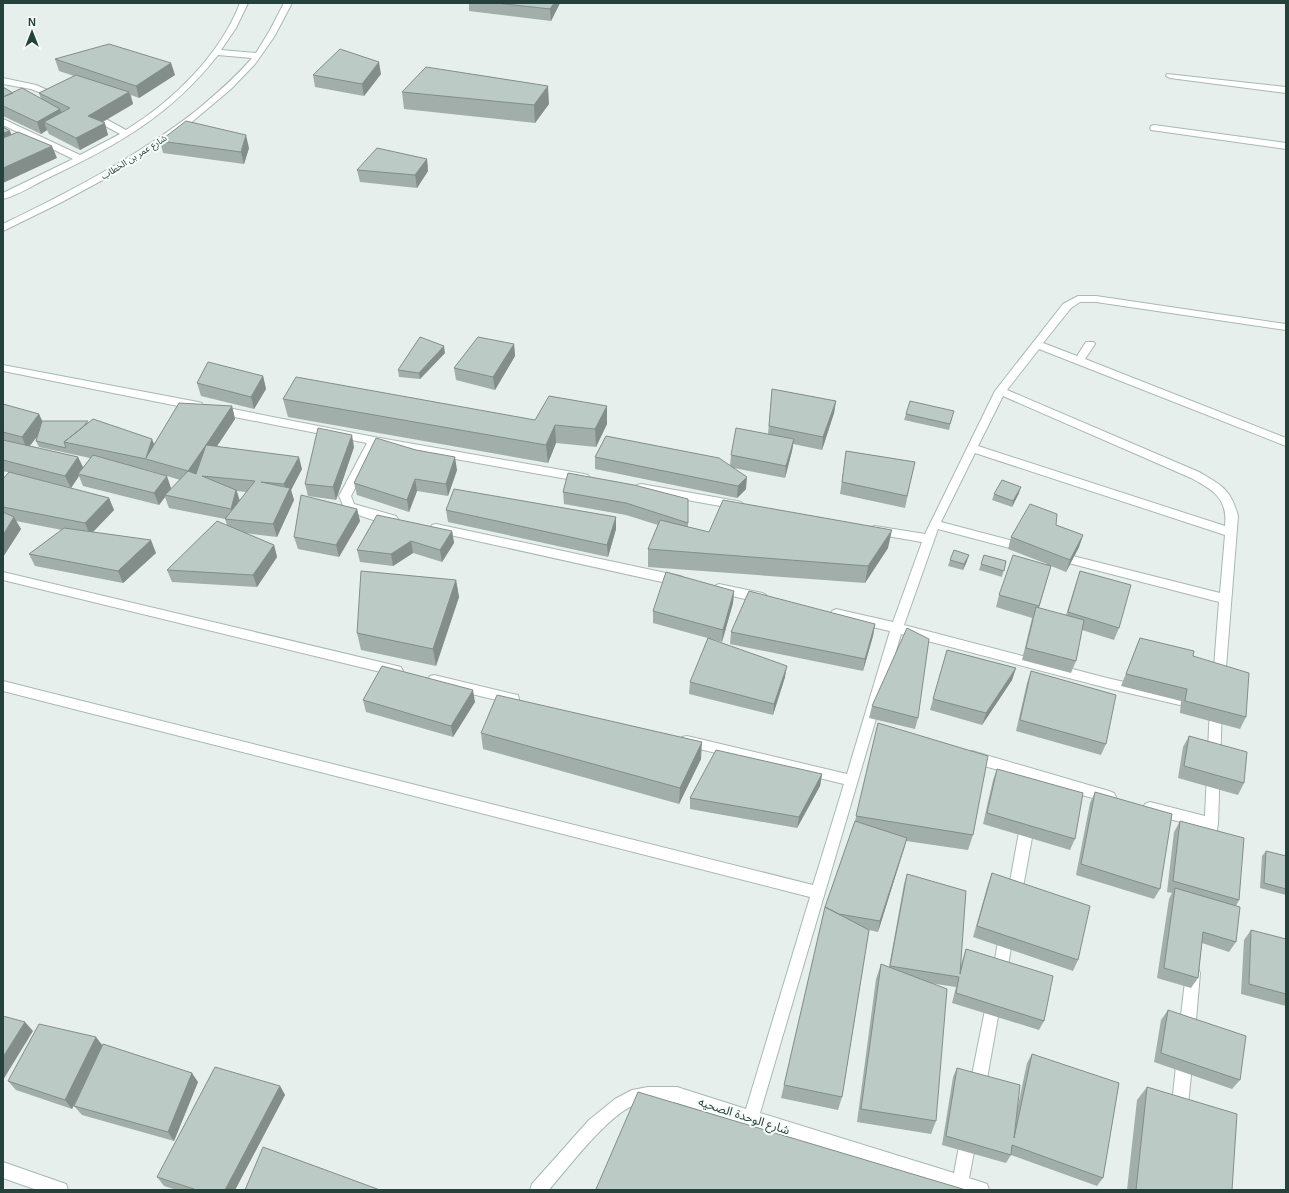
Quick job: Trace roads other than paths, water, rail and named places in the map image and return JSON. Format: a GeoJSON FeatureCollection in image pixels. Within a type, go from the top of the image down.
{"type":"FeatureCollection","features":[{"type":"Feature","properties":{"kind":"street"},"geometry":{"type":"LineString","coordinates":[[3,196],[81,159],[127,134],[163,106],[193,79],[216,52],[239,17],[244,3]]}},
{"type":"Feature","properties":{"kind":"street","name":"شارع عمر بن الخطاب"},"geometry":{"type":"LineString","coordinates":[[3,228],[54,204],[124,166],[181,127],[227,88],[257,56],[277,27],[288,3]]}},
{"type":"Feature","properties":{"kind":"street"},"geometry":{"type":"LineString","coordinates":[[216,52],[257,56]]}},
{"type":"Feature","properties":{"kind":"street"},"geometry":{"type":"LineString","coordinates":[[1170,76],[1286,90]]}},
{"type":"Feature","properties":{"kind":"street"},"geometry":{"type":"LineString","coordinates":[[3,81],[33,87],[52,93],[65,101]]}},
{"type":"Feature","properties":{"kind":"street"},"geometry":{"type":"LineString","coordinates":[[79,108],[127,134]]}},
{"type":"Feature","properties":{"kind":"street"},"geometry":{"type":"LineString","coordinates":[[3,122],[81,159]]}},
{"type":"Feature","properties":{"kind":"street"},"geometry":{"type":"LineString","coordinates":[[1154,128],[1286,146]]}},
{"type":"Feature","properties":{"kind":"street"},"geometry":{"type":"LineString","coordinates":[[751,1118],[850,780],[897,627],[934,524],[1000,391],[1067,306],[1078,299],[1096,299],[1286,327]]}},
{"type":"Feature","properties":{"kind":"street"},"geometry":{"type":"LineString","coordinates":[[1037,344],[1286,442]]}},
{"type":"Feature","properties":{"kind":"street"},"geometry":{"type":"LineString","coordinates":[[1079,360],[1090,344]]}},
{"type":"Feature","properties":{"kind":"street"},"geometry":{"type":"LineString","coordinates":[[3,368],[374,441],[592,479]]}},
{"type":"Feature","properties":{"kind":"street"},"geometry":{"type":"LineString","coordinates":[[1000,391],[1195,475],[1216,487],[1228,501],[1232,516],[1216,708],[1211,824],[1207,856]]}},
{"type":"Feature","properties":{"kind":"street"},"geometry":{"type":"LineString","coordinates":[[374,441],[345,496],[349,506],[369,514],[400,520]]}},
{"type":"Feature","properties":{"kind":"street"},"geometry":{"type":"LineString","coordinates":[[971,448],[1230,532]]}},
{"type":"Feature","properties":{"kind":"street"},"geometry":{"type":"LineString","coordinates":[[632,486],[749,507]]}},
{"type":"Feature","properties":{"kind":"street"},"geometry":{"type":"LineString","coordinates":[[934,524],[1033,550]]}},
{"type":"Feature","properties":{"kind":"street"},"geometry":{"type":"LineString","coordinates":[[424,525],[695,584]]}},
{"type":"Feature","properties":{"kind":"street"},"geometry":{"type":"LineString","coordinates":[[866,528],[928,539]]}},
{"type":"Feature","properties":{"kind":"street"},"geometry":{"type":"LineString","coordinates":[[1049,554],[1225,599]]}},
{"type":"Feature","properties":{"kind":"street"},"geometry":{"type":"LineString","coordinates":[[3,576],[407,673]]}},
{"type":"Feature","properties":{"kind":"street"},"geometry":{"type":"LineString","coordinates":[[711,587],[773,601]]}},
{"type":"Feature","properties":{"kind":"street"},"geometry":{"type":"LineString","coordinates":[[827,612],[897,627],[1163,697],[1216,708]]}},
{"type":"Feature","properties":{"kind":"street"},"geometry":{"type":"LineString","coordinates":[[423,677],[524,702]]}},
{"type":"Feature","properties":{"kind":"street"},"geometry":{"type":"LineString","coordinates":[[3,686],[817,892]]}},
{"type":"Feature","properties":{"kind":"street"},"geometry":{"type":"LineString","coordinates":[[866,728],[881,732]]}},
{"type":"Feature","properties":{"kind":"street"},"geometry":{"type":"LineString","coordinates":[[672,737],[850,780]]}},
{"type":"Feature","properties":{"kind":"street"},"geometry":{"type":"LineString","coordinates":[[963,754],[1037,775],[1070,787],[1119,800]]}},
{"type":"Feature","properties":{"kind":"street"},"geometry":{"type":"LineString","coordinates":[[975,1105],[1037,775]]}},
{"type":"Feature","properties":{"kind":"street"},"geometry":{"type":"LineString","coordinates":[[1140,806],[1211,824]]}},
{"type":"Feature","properties":{"kind":"street"},"geometry":{"type":"LineString","coordinates":[[1177,1128],[1195,957]]}},
{"type":"Feature","properties":{"kind":"street","name":"شارع الوحدة الصحيه"},"geometry":{"type":"LineString","coordinates":[[538,1190],[595,1126],[612,1110],[632,1098],[654,1093],[677,1095],[981,1190]]}},
{"type":"Feature","properties":{"kind":"street"},"geometry":{"type":"LineString","coordinates":[[960,1183],[972,1120]]}},
{"type":"Feature","properties":{"kind":"street"},"geometry":{"type":"LineString","coordinates":[[3,1170],[60,1190]]}}]}
